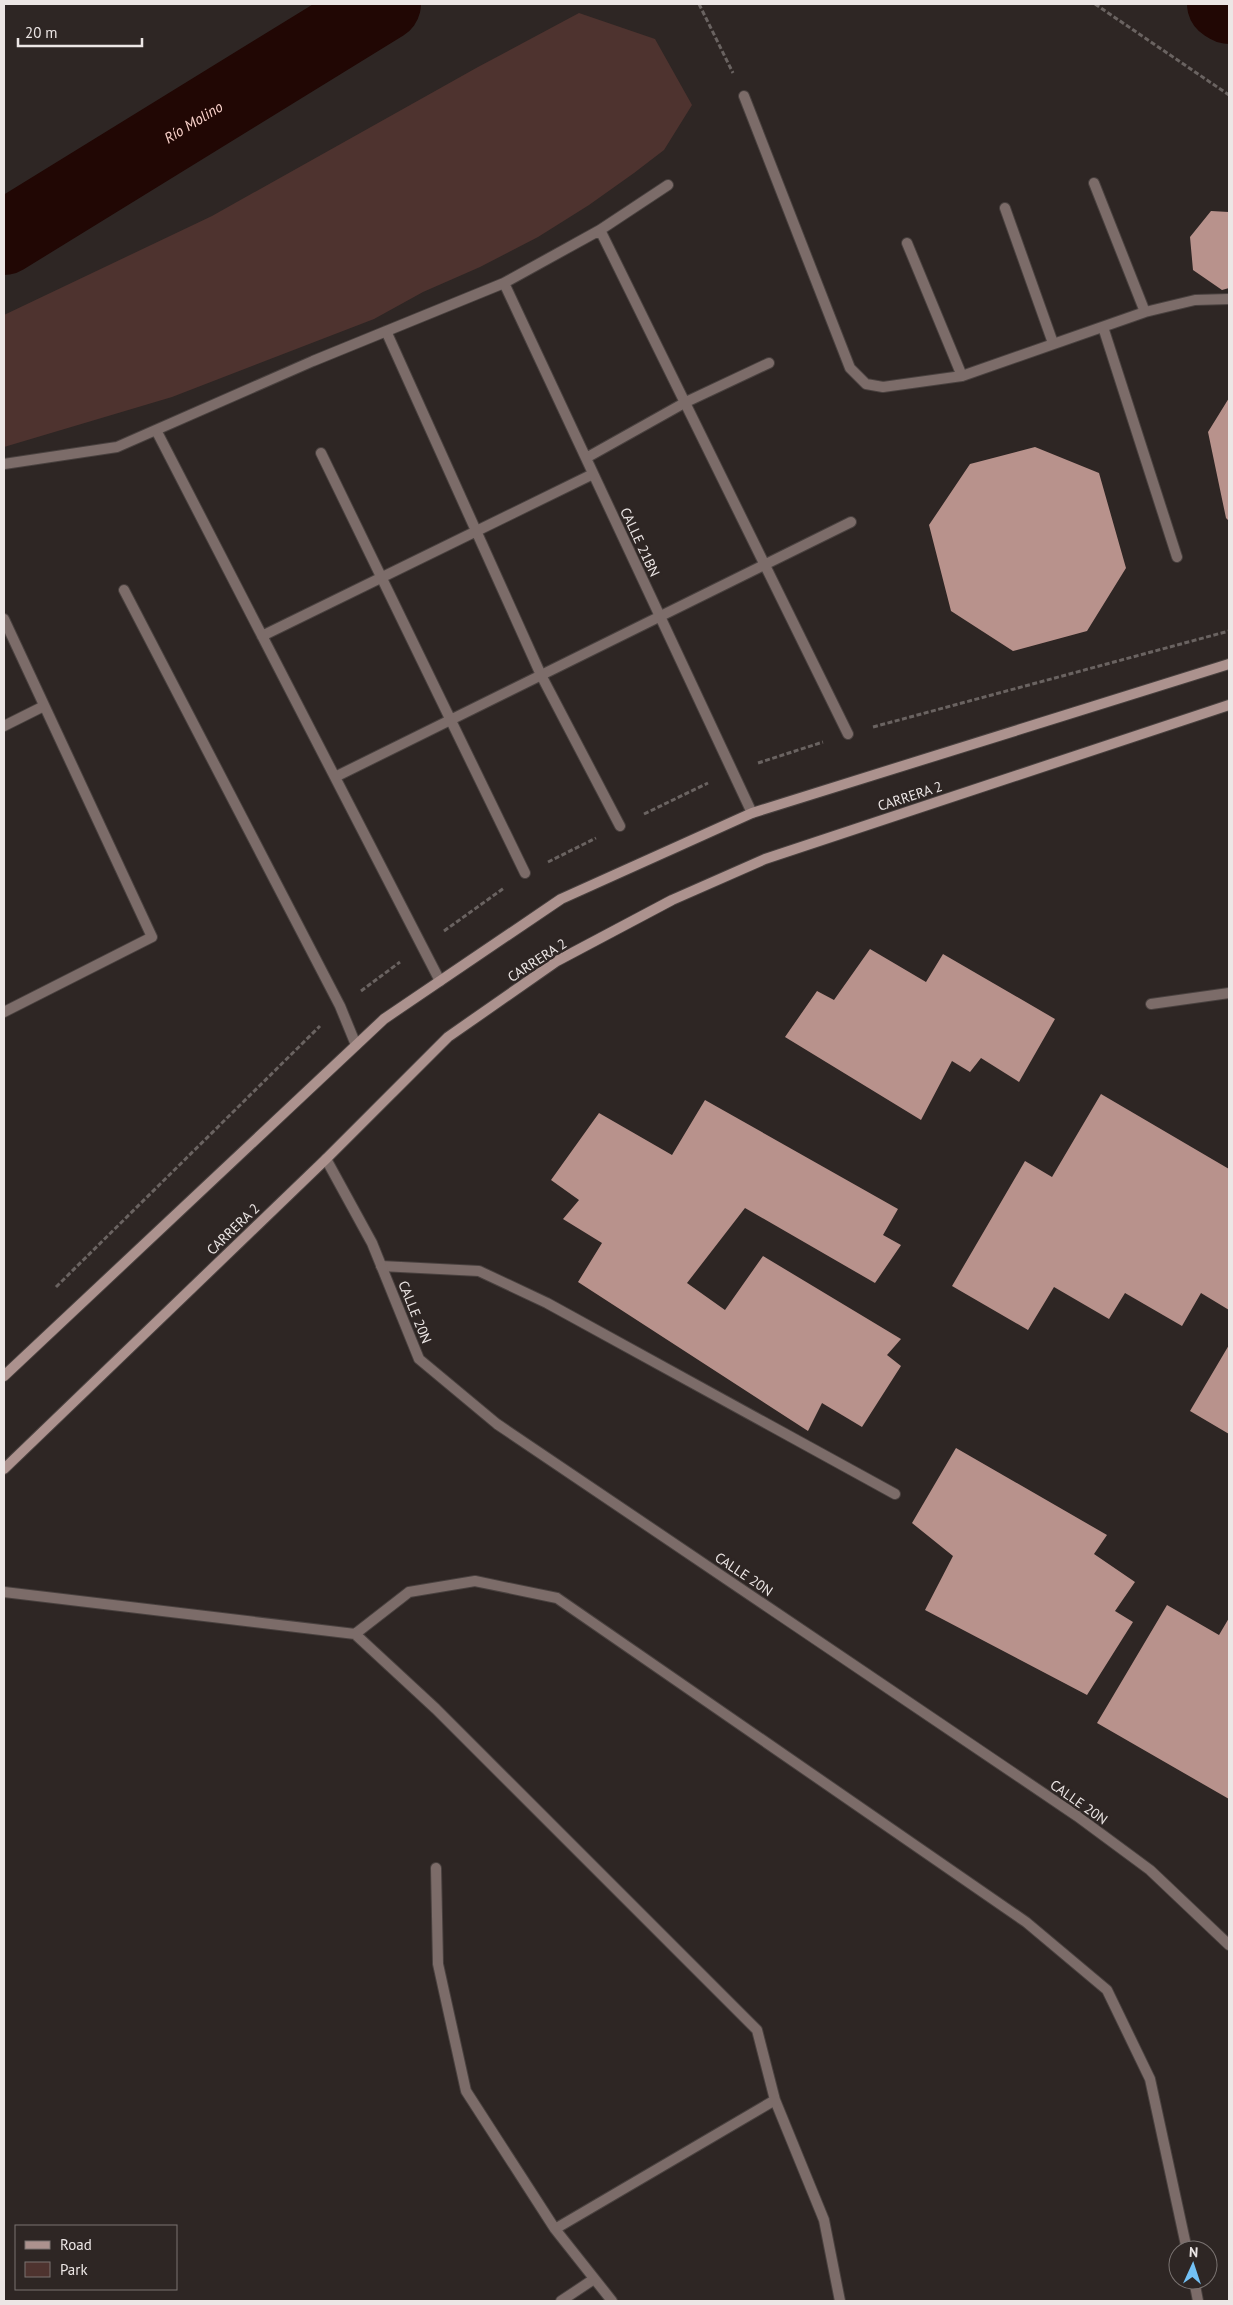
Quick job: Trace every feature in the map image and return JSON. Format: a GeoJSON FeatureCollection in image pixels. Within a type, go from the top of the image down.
{"type":"FeatureCollection","features":[{"type":"Feature","properties":{"kind":"main road"},"geometry":{"type":"LineString","coordinates":[[4,1376],[384,1019],[561,899],[752,814],[1229,664]]}},
{"type":"Feature","properties":{"kind":"main road","name":"CARRERA 2"},"geometry":{"type":"LineString","coordinates":[[4,1469],[326,1159],[448,1037],[557,961],[672,900],[765,859],[1229,705]]}},
{"type":"Feature","properties":{"kind":"street"},"geometry":{"type":"LineString","coordinates":[[744,96],[850,368],[866,384],[882,387],[962,376],[1145,312],[1194,300],[1229,298]]}},
{"type":"Feature","properties":{"kind":"street"},"geometry":{"type":"LineString","coordinates":[[1094,183],[1145,312]]}},
{"type":"Feature","properties":{"kind":"street"},"geometry":{"type":"LineString","coordinates":[[4,464],[117,447],[313,361],[504,283],[600,230],[668,185]]}},
{"type":"Feature","properties":{"kind":"street"},"geometry":{"type":"LineString","coordinates":[[1005,208],[1053,343]]}},
{"type":"Feature","properties":{"kind":"street"},"geometry":{"type":"LineString","coordinates":[[600,230],[848,734]]}},
{"type":"Feature","properties":{"kind":"street"},"geometry":{"type":"LineString","coordinates":[[907,243],[962,376]]}},
{"type":"Feature","properties":{"kind":"street","name":"CALLE 21BN"},"geometry":{"type":"LineString","coordinates":[[504,283],[752,814]]}},
{"type":"Feature","properties":{"kind":"street"},"geometry":{"type":"LineString","coordinates":[[1103,327],[1177,558]]}},
{"type":"Feature","properties":{"kind":"street"},"geometry":{"type":"LineString","coordinates":[[386,331],[541,674],[620,826]]}},
{"type":"Feature","properties":{"kind":"street"},"geometry":{"type":"LineString","coordinates":[[586,458],[686,402],[769,363]]}},
{"type":"Feature","properties":{"kind":"street"},"geometry":{"type":"LineString","coordinates":[[156,430],[440,981]]}},
{"type":"Feature","properties":{"kind":"street"},"geometry":{"type":"LineString","coordinates":[[321,453],[452,719],[525,873]]}},
{"type":"Feature","properties":{"kind":"street"},"geometry":{"type":"LineString","coordinates":[[262,636],[593,474]]}},
{"type":"Feature","properties":{"kind":"street"},"geometry":{"type":"LineString","coordinates":[[335,776],[851,522]]}},
{"type":"Feature","properties":{"kind":"street"},"geometry":{"type":"LineString","coordinates":[[124,590],[340,1006],[356,1045]]}},
{"type":"Feature","properties":{"kind":"street"},"geometry":{"type":"LineString","coordinates":[[4,620],[152,937],[4,1012]]}},
{"type":"Feature","properties":{"kind":"street"},"geometry":{"type":"LineString","coordinates":[[4,726],[44,706]]}},
{"type":"Feature","properties":{"kind":"street"},"geometry":{"type":"LineString","coordinates":[[1151,1004],[1229,993]]}},
{"type":"Feature","properties":{"kind":"street","name":"CALLE 20N"},"geometry":{"type":"LineString","coordinates":[[326,1159],[372,1243],[419,1359],[497,1424],[1076,1816],[1150,1870],[1229,1945]]}},
{"type":"Feature","properties":{"kind":"street"},"geometry":{"type":"LineString","coordinates":[[381,1266],[479,1271],[547,1303],[895,1494]]}},
{"type":"Feature","properties":{"kind":"street"},"geometry":{"type":"LineString","coordinates":[[355,1634],[410,1592],[475,1581],[557,1598],[1026,1922],[1107,1990],[1150,2080],[1185,2240]]}},
{"type":"Feature","properties":{"kind":"street"},"geometry":{"type":"LineString","coordinates":[[4,1592],[355,1634],[436,1709],[756,2030],[775,2100],[824,2220],[840,2301]]}},
{"type":"Feature","properties":{"kind":"street"},"geometry":{"type":"LineString","coordinates":[[436,1868],[438,1964],[466,2092],[555,2229],[612,2301]]}},
{"type":"Feature","properties":{"kind":"street"},"geometry":{"type":"LineString","coordinates":[[555,2229],[775,2100]]}},
{"type":"Feature","properties":{"kind":"street"},"geometry":{"type":"LineString","coordinates":[[561,2301],[594,2279]]}},
{"type":"Feature","properties":{"kind":"path"},"geometry":{"type":"LineString","coordinates":[[699,4],[744,96]]}},
{"type":"Feature","properties":{"kind":"path"},"geometry":{"type":"LineString","coordinates":[[1095,4],[1229,95]]}},
{"type":"Feature","properties":{"kind":"green space"},"geometry":{"type":"Polygon","coordinates":[[[579,13],[655,39],[692,105],[664,150],[634,173],[589,205],[538,237],[480,267],[423,292],[374,319],[172,397],[4,447],[4,315],[212,216],[478,67],[579,13]]]}},
{"type":"Feature","properties":{"kind":"building"},"geometry":{"type":"Polygon","coordinates":[[[1211,211],[1229,212],[1229,288],[1222,290],[1193,270],[1190,237],[1211,211]]]}},
{"type":"Feature","properties":{"kind":"building"},"geometry":{"type":"Polygon","coordinates":[[[1229,398],[1229,521],[1226,518],[1208,432],[1229,398]]]}},
{"type":"Feature","properties":{"kind":"building"},"geometry":{"type":"Polygon","coordinates":[[[1035,447],[1099,473],[1126,568],[1087,631],[1013,651],[951,611],[929,525],[970,464],[1035,447]]]}},
{"type":"Feature","properties":{"kind":"building"},"geometry":{"type":"Polygon","coordinates":[[[870,949],[926,982],[943,954],[1055,1019],[1019,1082],[981,1058],[970,1072],[952,1061],[921,1120],[785,1037],[817,991],[834,1000],[870,949]]]}},
{"type":"Feature","properties":{"kind":"building"},"geometry":{"type":"Polygon","coordinates":[[[1101,1094],[1229,1169],[1229,1310],[1201,1293],[1182,1326],[1125,1293],[1109,1319],[1054,1287],[1028,1330],[952,1286],[1025,1161],[1052,1177],[1101,1094]]]}},
{"type":"Feature","properties":{"kind":"building"},"geometry":{"type":"Polygon","coordinates":[[[705,1100],[898,1209],[883,1235],[901,1245],[875,1283],[745,1208],[687,1283],[725,1310],[763,1256],[901,1339],[887,1355],[901,1366],[862,1427],[822,1403],[808,1431],[578,1282],[602,1243],[563,1219],[579,1200],[551,1180],[599,1113],[672,1155],[705,1100]]]}},
{"type":"Feature","properties":{"kind":"building"},"geometry":{"type":"Polygon","coordinates":[[[1229,1345],[1229,1434],[1190,1411],[1229,1345]]]}},
{"type":"Feature","properties":{"kind":"building"},"geometry":{"type":"Polygon","coordinates":[[[956,1448],[1107,1535],[1094,1554],[1135,1582],[1115,1611],[1133,1622],[1087,1695],[925,1610],[953,1556],[912,1523],[956,1448]]]}},
{"type":"Feature","properties":{"kind":"building"},"geometry":{"type":"Polygon","coordinates":[[[1167,1605],[1219,1635],[1229,1618],[1229,1799],[1097,1723],[1167,1605]]]}},
{"type":"Feature","properties":{"kind":"waterway","name":"Río Molino"},"geometry":{"type":"LineString","coordinates":[[4,238],[384,4]]}},
{"type":"Feature","properties":{"kind":"waterway","name":"Río Molino"},"geometry":{"type":"LineString","coordinates":[[1224,4],[1229,7]]}}]}
